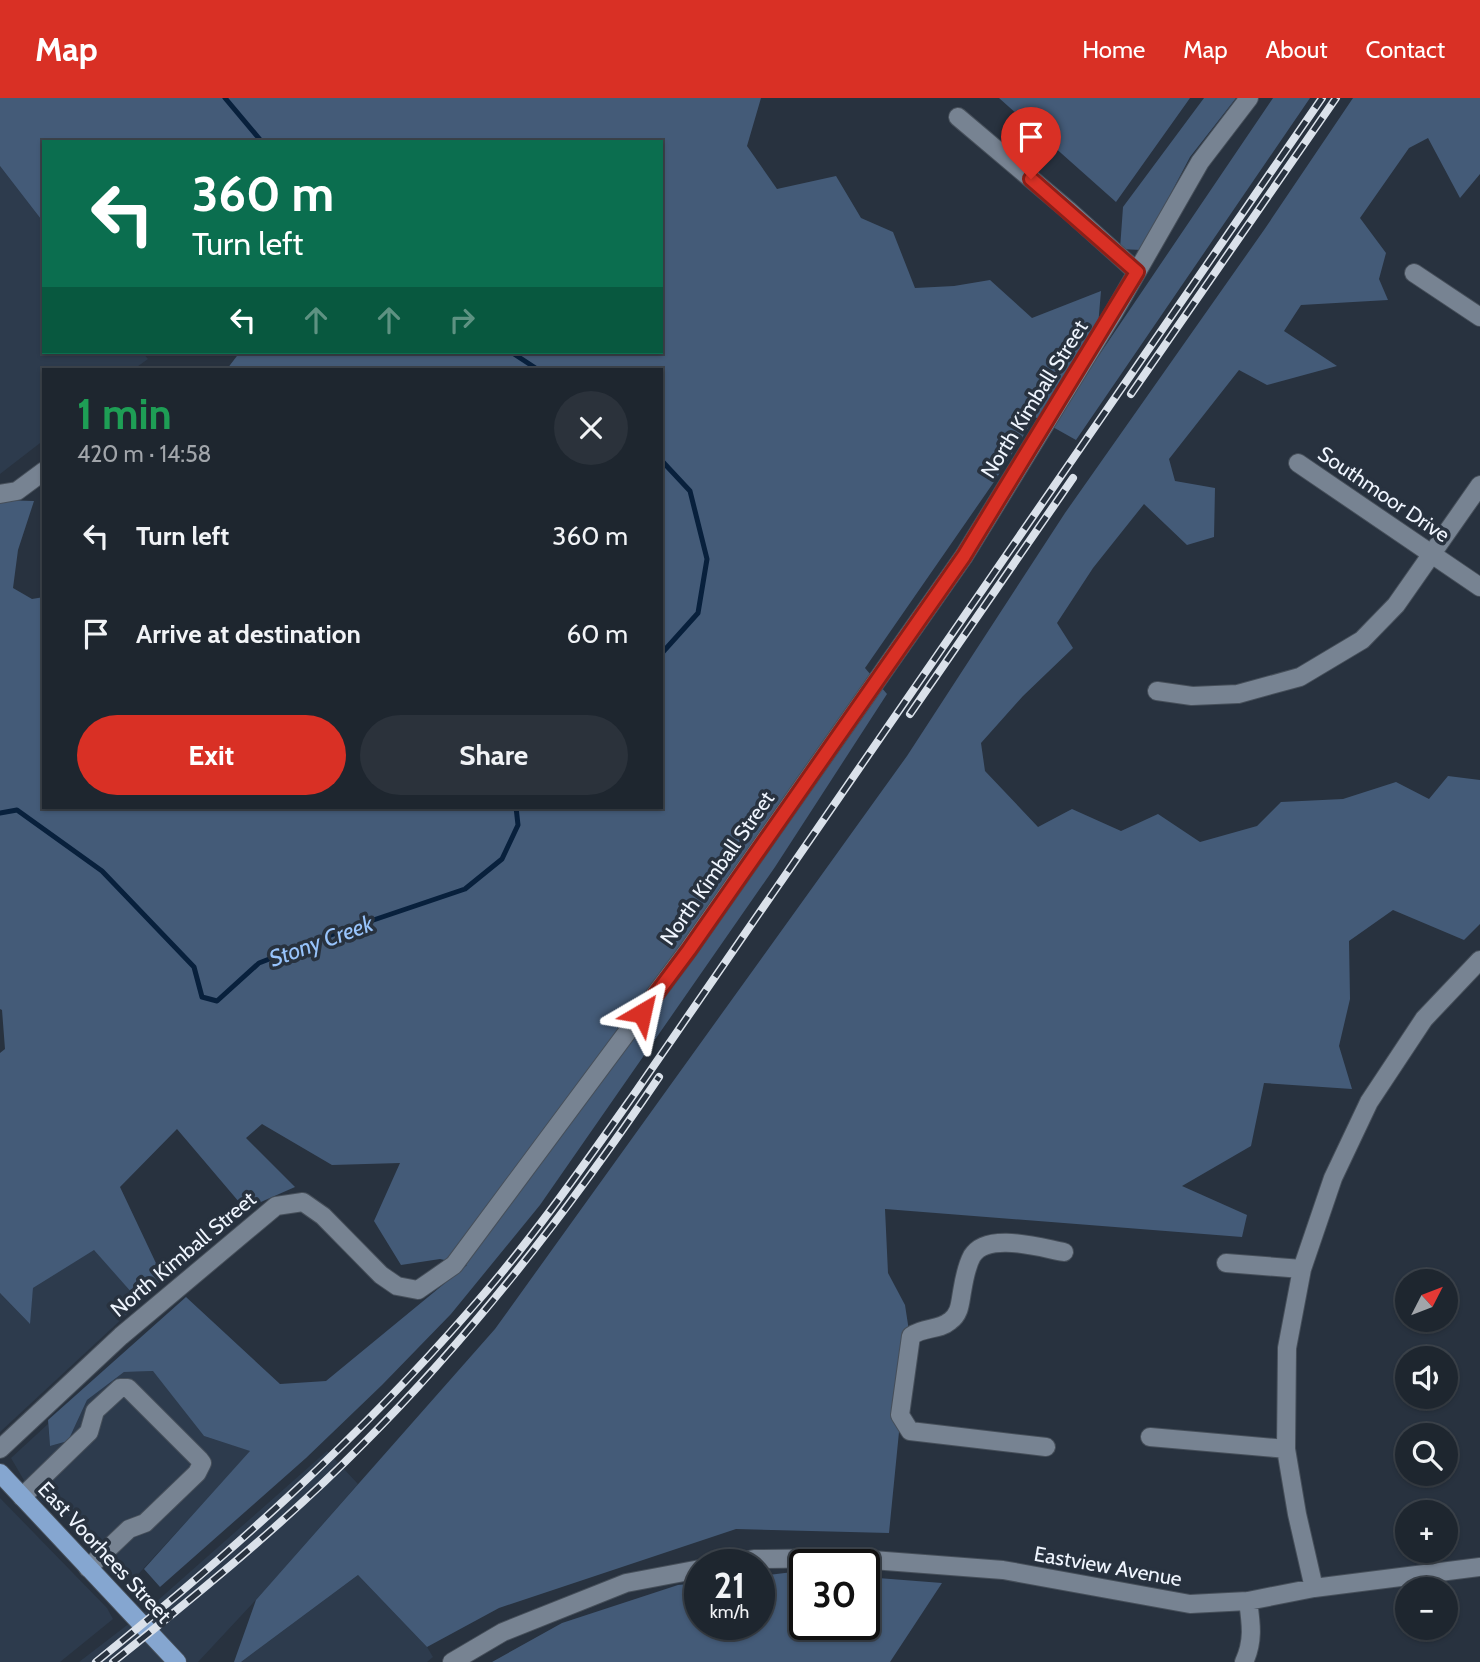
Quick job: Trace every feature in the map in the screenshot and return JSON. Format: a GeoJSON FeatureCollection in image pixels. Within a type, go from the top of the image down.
{"type":"FeatureCollection","features":[{"type":"Feature","properties":{"kind":"main road","name":"East Voorhees Street"},"geometry":{"type":"LineString","coordinates":[[0,1473],[177,1662]]}},
{"type":"Feature","properties":{"kind":"street","name":"North Kimball Street"},"geometry":{"type":"LineString","coordinates":[[0,1449],[121,1336],[276,1206],[303,1202],[323,1216],[381,1275],[397,1286],[418,1290],[454,1265],[689,950],[964,556],[1137,272],[1200,162],[1250,98]]}},
{"type":"Feature","properties":{"kind":"street"},"geometry":{"type":"LineString","coordinates":[[958,117],[1137,272]]}},
{"type":"Feature","properties":{"kind":"street"},"geometry":{"type":"LineString","coordinates":[[1414,273],[1480,317]]}},
{"type":"Feature","properties":{"kind":"street","name":"Southmoor Drive"},"geometry":{"type":"LineString","coordinates":[[1298,463],[1480,587]]}},
{"type":"Feature","properties":{"kind":"street"},"geometry":{"type":"LineString","coordinates":[[0,494],[17,491],[42,472]]}},
{"type":"Feature","properties":{"kind":"street"},"geometry":{"type":"LineString","coordinates":[[1157,691],[1192,696],[1238,694],[1300,677],[1362,640],[1396,605],[1480,485]]}},
{"type":"Feature","properties":{"kind":"street"},"geometry":{"type":"LineString","coordinates":[[1314,1588],[1286,1450],[1287,1348],[1302,1269],[1332,1178],[1369,1102],[1424,1019],[1480,960]]}},
{"type":"Feature","properties":{"kind":"street"},"geometry":{"type":"LineString","coordinates":[[1046,1447],[910,1431],[900,1415],[911,1336],[920,1329],[937,1328],[951,1321],[959,1310],[965,1271],[973,1253],[986,1244],[1012,1242],[1064,1252]]}},
{"type":"Feature","properties":{"kind":"street"},"geometry":{"type":"LineString","coordinates":[[1226,1263],[1302,1269]]}},
{"type":"Feature","properties":{"kind":"street"},"geometry":{"type":"LineString","coordinates":[[22,1497],[89,1432],[95,1410],[120,1388],[128,1388],[199,1459],[202,1463],[197,1473],[145,1523],[129,1529],[88,1568]]}},
{"type":"Feature","properties":{"kind":"street"},"geometry":{"type":"LineString","coordinates":[[1150,1437],[1286,1450]]}},
{"type":"Feature","properties":{"kind":"street","name":"Eastview Avenue"},"geometry":{"type":"LineString","coordinates":[[775,1559],[846,1558],[1003,1570],[1190,1604],[1248,1601],[1314,1588],[1480,1567]]}},
{"type":"Feature","properties":{"kind":"street"},"geometry":{"type":"LineString","coordinates":[[452,1662],[503,1632],[626,1583],[684,1572]]}},
{"type":"Feature","properties":{"kind":"street"},"geometry":{"type":"LineString","coordinates":[[1244,1662],[1251,1648],[1252,1623],[1248,1601]]}},
{"type":"Feature","properties":{"kind":"shaded area"},"geometry":{"type":"Polygon","coordinates":[[[0,98],[761,98],[747,146],[777,189],[836,176],[861,218],[893,232],[915,288],[954,286],[990,280],[1032,318],[1101,291],[1095,361],[1273,98],[1310,98],[1076,440],[1035,417],[996,479],[865,668],[887,694],[775,867],[540,1205],[451,1314],[382,1385],[306,1458],[160,1587],[144,1569],[250,1451],[204,1436],[153,1371],[124,1372],[87,1400],[68,1441],[50,1446],[48,1420],[186,1297],[280,1384],[326,1381],[467,1265],[440,1259],[401,1265],[374,1221],[400,1163],[332,1165],[262,1124],[246,1138],[295,1187],[245,1209],[177,1129],[120,1187],[163,1278],[140,1302],[94,1250],[33,1288],[30,1324],[0,1293],[0,1053],[5,1049],[0,1009],[0,500],[34,501],[18,550],[13,588],[32,599],[42,597],[42,809],[663,809],[663,368],[228,368],[238,354],[663,354],[663,140],[42,140],[42,220],[0,166],[0,98]]]}},
{"type":"Feature","properties":{"kind":"shaded area"},"geometry":{"type":"Polygon","coordinates":[[[999,98],[1190,98],[1116,202],[999,98]]]}},
{"type":"Feature","properties":{"kind":"shaded area"},"geometry":{"type":"Polygon","coordinates":[[[1204,98],[1236,98],[1190,157],[1141,250],[1120,249],[1123,207],[1204,98]]]}},
{"type":"Feature","properties":{"kind":"shaded area"},"geometry":{"type":"Polygon","coordinates":[[[1353,98],[1480,98],[1480,174],[1460,198],[1428,138],[1409,148],[1360,218],[1386,253],[1379,279],[1388,300],[1301,305],[1284,331],[1337,366],[1267,385],[1239,370],[1169,459],[1175,481],[1215,488],[1214,537],[1187,545],[1144,504],[1093,568],[1057,623],[1073,648],[1023,696],[981,743],[985,771],[1038,827],[1072,809],[1121,831],[1158,814],[1200,842],[1257,826],[1281,802],[1343,799],[1396,782],[1429,799],[1448,776],[1480,780],[1480,924],[1464,940],[1393,910],[1349,941],[1350,999],[1339,1046],[1352,1089],[1264,1083],[1251,1146],[1182,1186],[1247,1215],[1242,1237],[885,1209],[888,1273],[905,1305],[909,1331],[889,1533],[736,1529],[499,1608],[427,1647],[358,1575],[241,1662],[234,1662],[256,1600],[495,1329],[907,756],[1065,513],[1264,230],[1353,98]]]}},
{"type":"Feature","properties":{"kind":"shaded area"},"geometry":{"type":"Polygon","coordinates":[[[0,166],[42,220],[42,354],[144,354],[148,359],[135,368],[42,368],[42,442],[0,474],[0,166]]]}},
{"type":"Feature","properties":{"kind":"shaded area"},"geometry":{"type":"Polygon","coordinates":[[[94,1249],[140,1302],[0,1432],[0,1293],[29,1323],[33,1288],[94,1249]]]}},
{"type":"Feature","properties":{"kind":"shaded area"},"geometry":{"type":"Polygon","coordinates":[[[154,1371],[204,1436],[251,1451],[132,1581],[68,1515],[42,1502],[25,1482],[11,1458],[48,1424],[50,1446],[68,1441],[87,1400],[124,1372],[154,1371]]]}},
{"type":"Feature","properties":{"kind":"shaded area"},"geometry":{"type":"Polygon","coordinates":[[[327,1451],[358,1484],[198,1662],[79,1662],[148,1609],[327,1451]]]}},
{"type":"Feature","properties":{"kind":"shaded area"},"geometry":{"type":"Polygon","coordinates":[[[0,1498],[107,1608],[113,1619],[60,1662],[0,1662],[0,1498]]]}},
{"type":"Feature","properties":{"kind":"shaded area"},"geometry":{"type":"Polygon","coordinates":[[[789,1572],[789,1640],[880,1640],[880,1578],[942,1583],[890,1662],[492,1662],[562,1623],[684,1584],[684,1640],[775,1640],[775,1574],[789,1572]]]}},
{"type":"Feature","properties":{"kind":"shaded area"},"geometry":{"type":"Polygon","coordinates":[[[358,1575],[427,1647],[433,1657],[427,1662],[241,1662],[358,1575]]]}},
{"type":"Feature","properties":{"kind":"waterway","name":"Stony Creek"},"geometry":{"type":"LineString","coordinates":[[225,98],[260,140]]}},
{"type":"Feature","properties":{"kind":"waterway","name":"Stony Creek"},"geometry":{"type":"LineString","coordinates":[[514,354],[535,368]]}},
{"type":"Feature","properties":{"kind":"waterway","name":"Stony Creek"},"geometry":{"type":"LineString","coordinates":[[663,462],[690,491],[707,559],[698,613],[663,652]]}},
{"type":"Feature","properties":{"kind":"waterway","name":"Stony Creek"},"geometry":{"type":"LineString","coordinates":[[0,813],[17,810],[102,871],[194,967],[202,997],[217,1001],[259,963],[344,930],[465,889],[502,859],[518,825],[516,809]]}},
{"type":"Feature","properties":{"kind":"railway"},"geometry":{"type":"LineString","coordinates":[[96,1662],[195,1580],[337,1450],[427,1358],[514,1257],[637,1090],[1322,98]]}},
{"type":"Feature","properties":{"kind":"railway"},"geometry":{"type":"LineString","coordinates":[[1131,394],[1336,98]]}},
{"type":"Feature","properties":{"kind":"railway"},"geometry":{"type":"LineString","coordinates":[[910,714],[1073,478]]}},
{"type":"Feature","properties":{"kind":"railway"},"geometry":{"type":"LineString","coordinates":[[113,1662],[273,1529],[405,1401],[520,1267],[659,1077]]}},
{"type":"Feature","properties":{"kind":"route"},"geometry":{"type":"LineString","coordinates":[[642,1013],[689,950],[964,556],[1137,272],[1031,179]]}}]}
